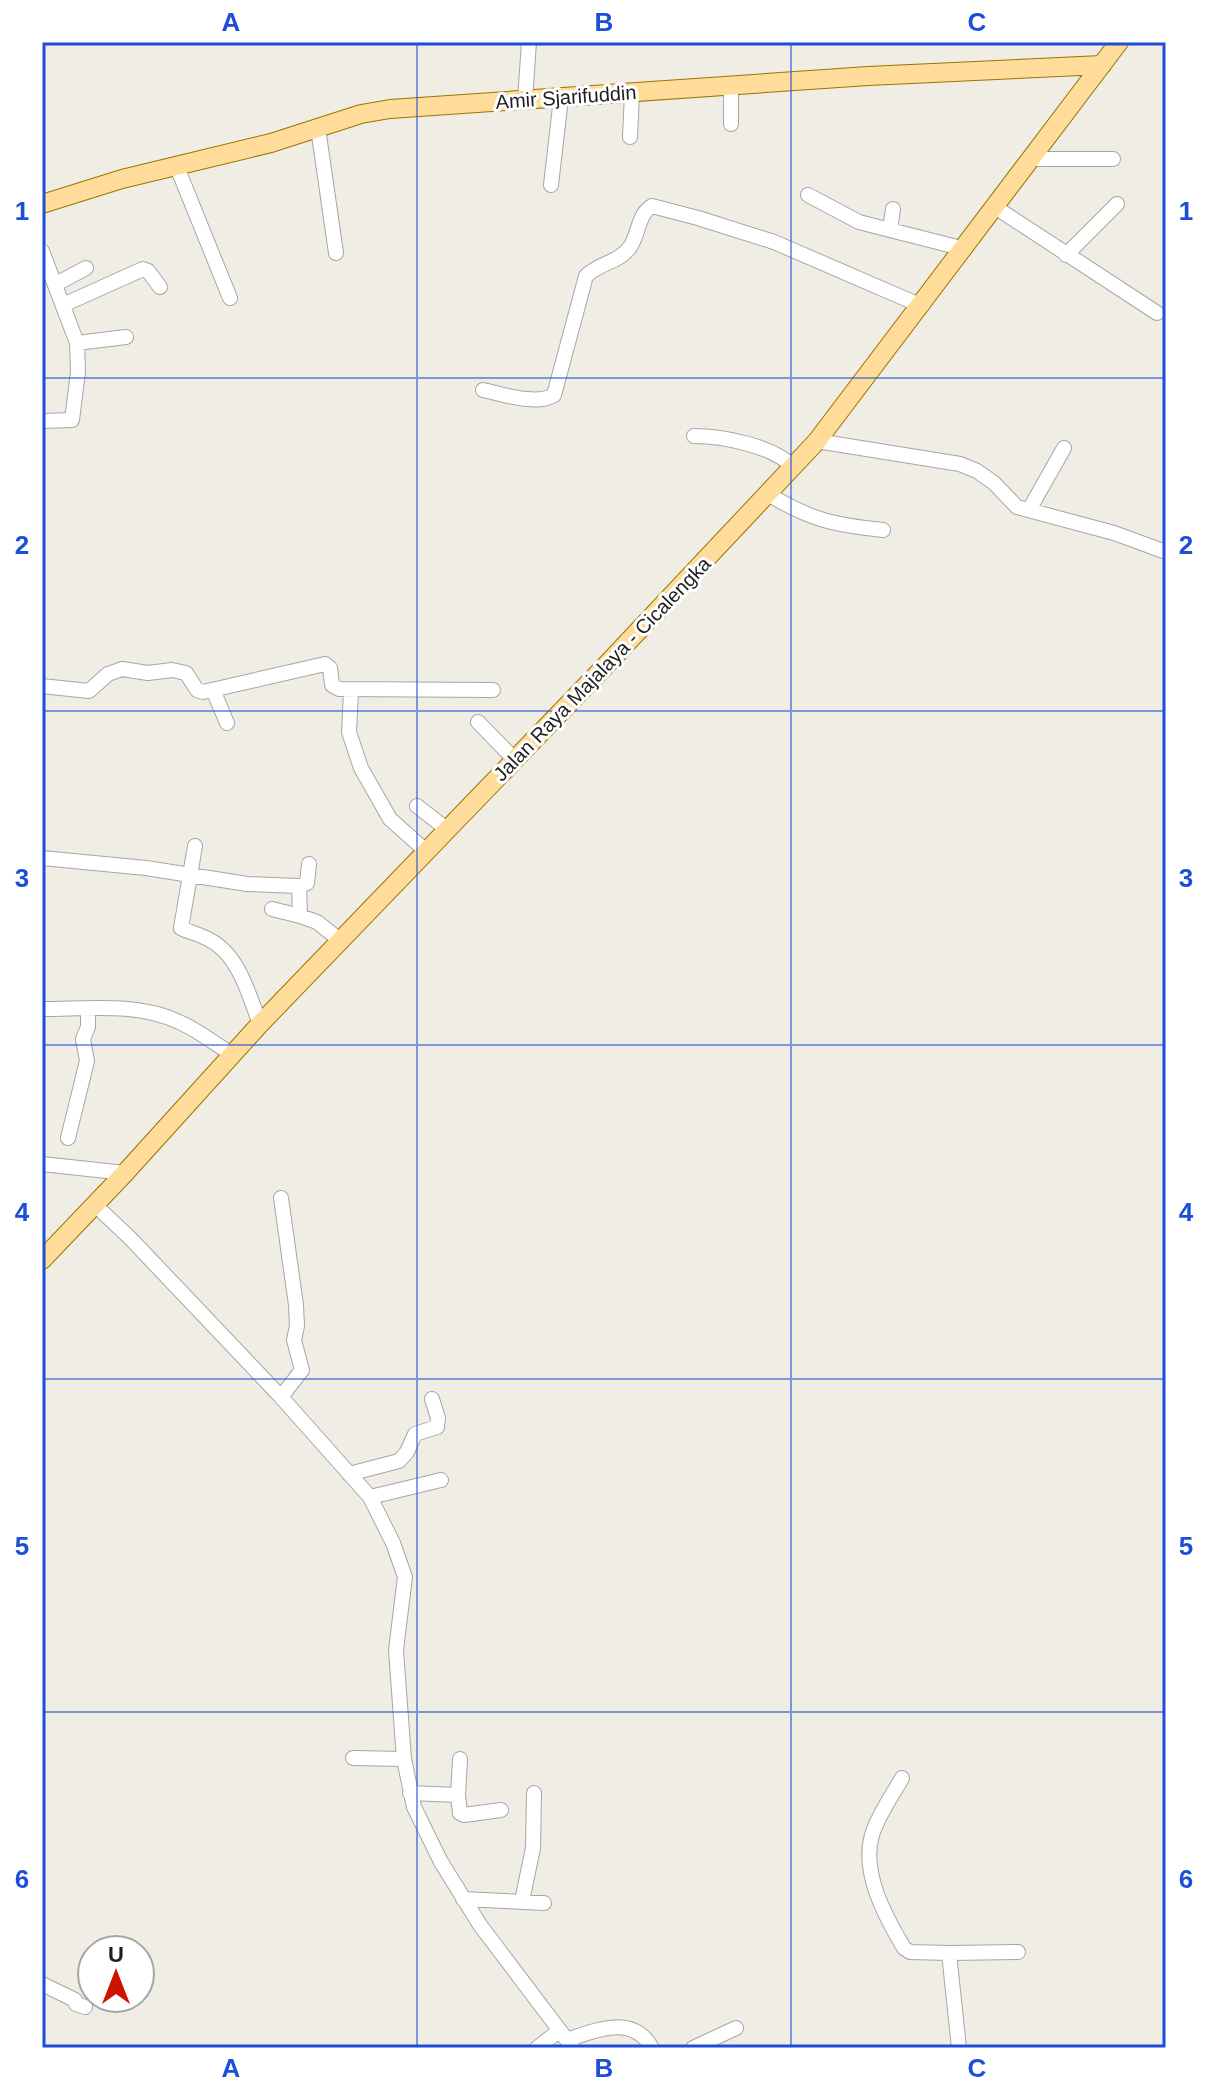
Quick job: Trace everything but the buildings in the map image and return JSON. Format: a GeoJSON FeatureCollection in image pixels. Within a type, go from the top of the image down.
{"type":"FeatureCollection","features":[{"type":"Feature","properties":{"kind":"main road","name":"Jalan Raya Majalaya - Cicalengka"},"geometry":{"type":"LineString","coordinates":[[42,1260],[260,1024],[817,441],[1119,42]]}},
{"type":"Feature","properties":{"kind":"main road","name":"Amir Sjarifuddin"},"geometry":{"type":"LineString","coordinates":[[42,204],[122,179],[271,143],[361,114],[390,109],[868,76],[1102,65]]}},
{"type":"Feature","properties":{"kind":"street"},"geometry":{"type":"LineString","coordinates":[[525,100],[529,42]]}},
{"type":"Feature","properties":{"kind":"street"},"geometry":{"type":"LineString","coordinates":[[731,86],[731,124]]}},
{"type":"Feature","properties":{"kind":"street"},"geometry":{"type":"LineString","coordinates":[[630,137],[632,93]]}},
{"type":"Feature","properties":{"kind":"street"},"geometry":{"type":"LineString","coordinates":[[551,185],[561,98]]}},
{"type":"Feature","properties":{"kind":"street"},"geometry":{"type":"LineString","coordinates":[[318,128],[336,253]]}},
{"type":"Feature","properties":{"kind":"street"},"geometry":{"type":"LineString","coordinates":[[1030,159],[1113,159]]}},
{"type":"Feature","properties":{"kind":"street"},"geometry":{"type":"LineString","coordinates":[[177,167],[230,298]]}},
{"type":"Feature","properties":{"kind":"street"},"geometry":{"type":"LineString","coordinates":[[808,195],[859,222],[965,249]]}},
{"type":"Feature","properties":{"kind":"street"},"geometry":{"type":"LineString","coordinates":[[1066,255],[1117,204]]}},
{"type":"Feature","properties":{"kind":"street"},"geometry":{"type":"LineString","coordinates":[[483,390],[530,398],[548,399],[554,395],[586,276],[625,253],[635,238],[643,212],[652,206],[774,242],[922,306]]}},
{"type":"Feature","properties":{"kind":"street"},"geometry":{"type":"LineString","coordinates":[[995,207],[1157,313]]}},
{"type":"Feature","properties":{"kind":"street"},"geometry":{"type":"LineString","coordinates":[[890,230],[893,209]]}},
{"type":"Feature","properties":{"kind":"street"},"geometry":{"type":"LineString","coordinates":[[42,251],[77,343],[78,372],[73,419],[42,421]]}},
{"type":"Feature","properties":{"kind":"street"},"geometry":{"type":"LineString","coordinates":[[56,284],[86,268]]}},
{"type":"Feature","properties":{"kind":"street"},"geometry":{"type":"LineString","coordinates":[[63,305],[143,269],[160,287]]}},
{"type":"Feature","properties":{"kind":"street"},"geometry":{"type":"LineString","coordinates":[[77,343],[126,337]]}},
{"type":"Feature","properties":{"kind":"street"},"geometry":{"type":"LineString","coordinates":[[694,436],[737,441],[780,456],[793,467]]}},
{"type":"Feature","properties":{"kind":"street"},"geometry":{"type":"LineString","coordinates":[[817,441],[960,464],[994,483],[1017,507],[1114,533],[1166,552]]}},
{"type":"Feature","properties":{"kind":"street"},"geometry":{"type":"LineString","coordinates":[[1029,510],[1064,448]]}},
{"type":"Feature","properties":{"kind":"street"},"geometry":{"type":"LineString","coordinates":[[768,494],[812,518],[883,530]]}},
{"type":"Feature","properties":{"kind":"street"},"geometry":{"type":"LineString","coordinates":[[42,686],[89,691],[108,674],[130,668],[148,673],[183,672],[192,678],[197,690],[213,690],[325,664],[330,668],[332,685],[351,691],[493,690]]}},
{"type":"Feature","properties":{"kind":"street"},"geometry":{"type":"LineString","coordinates":[[213,690],[227,723]]}},
{"type":"Feature","properties":{"kind":"street"},"geometry":{"type":"LineString","coordinates":[[351,691],[349,732],[361,768],[390,819],[427,852]]}},
{"type":"Feature","properties":{"kind":"street"},"geometry":{"type":"LineString","coordinates":[[478,722],[515,760]]}},
{"type":"Feature","properties":{"kind":"street"},"geometry":{"type":"LineString","coordinates":[[417,806],[448,830]]}},
{"type":"Feature","properties":{"kind":"street"},"geometry":{"type":"LineString","coordinates":[[195,846],[181,928],[205,937],[226,953],[241,975],[260,1024]]}},
{"type":"Feature","properties":{"kind":"street"},"geometry":{"type":"LineString","coordinates":[[42,858],[146,868],[247,884],[299,886],[307,883],[309,864]]}},
{"type":"Feature","properties":{"kind":"street"},"geometry":{"type":"LineString","coordinates":[[299,886],[300,916]]}},
{"type":"Feature","properties":{"kind":"street"},"geometry":{"type":"LineString","coordinates":[[272,909],[317,922],[341,941]]}},
{"type":"Feature","properties":{"kind":"street"},"geometry":{"type":"LineString","coordinates":[[42,1000],[42,1010],[125,1008],[157,1013],[179,1021],[233,1055]]}},
{"type":"Feature","properties":{"kind":"street"},"geometry":{"type":"LineString","coordinates":[[68,1138],[88,1059],[83,1037],[88,1027],[88,1009]]}},
{"type":"Feature","properties":{"kind":"street"},"geometry":{"type":"LineString","coordinates":[[42,1164],[125,1173]]}},
{"type":"Feature","properties":{"kind":"street"},"geometry":{"type":"LineString","coordinates":[[281,1198],[296,1305],[294,1340],[302,1372],[281,1397]]}},
{"type":"Feature","properties":{"kind":"street"},"geometry":{"type":"LineString","coordinates":[[95,1205],[281,1397],[370,1497],[393,1543],[405,1577],[396,1650],[404,1759],[410,1793],[441,1862],[463,1899],[487,1936],[566,2040]]}},
{"type":"Feature","properties":{"kind":"street"},"geometry":{"type":"LineString","coordinates":[[349,1474],[399,1461],[415,1434],[437,1427],[438,1418],[432,1399]]}},
{"type":"Feature","properties":{"kind":"street"},"geometry":{"type":"LineString","coordinates":[[370,1497],[441,1480]]}},
{"type":"Feature","properties":{"kind":"street"},"geometry":{"type":"LineString","coordinates":[[353,1758],[404,1759]]}},
{"type":"Feature","properties":{"kind":"street"},"geometry":{"type":"LineString","coordinates":[[460,1759],[460,1813],[501,1810]]}},
{"type":"Feature","properties":{"kind":"street"},"geometry":{"type":"LineString","coordinates":[[902,1778],[873,1831],[869,1848],[870,1872],[904,1948],[910,1952],[1018,1952]]}},
{"type":"Feature","properties":{"kind":"street"},"geometry":{"type":"LineString","coordinates":[[410,1793],[458,1795]]}},
{"type":"Feature","properties":{"kind":"street"},"geometry":{"type":"LineString","coordinates":[[522,1901],[533,1848],[534,1793]]}},
{"type":"Feature","properties":{"kind":"street"},"geometry":{"type":"LineString","coordinates":[[463,1899],[544,1903]]}},
{"type":"Feature","properties":{"kind":"street"},"geometry":{"type":"LineString","coordinates":[[949,1953],[959,2048]]}},
{"type":"Feature","properties":{"kind":"street"},"geometry":{"type":"LineString","coordinates":[[42,1984],[75,2000],[76,2004]]}},
{"type":"Feature","properties":{"kind":"street"},"geometry":{"type":"LineString","coordinates":[[537,2048],[598,2029],[621,2026],[643,2035],[652,2048]]}},
{"type":"Feature","properties":{"kind":"street"},"geometry":{"type":"LineString","coordinates":[[693,2048],[736,2028]]}}]}
